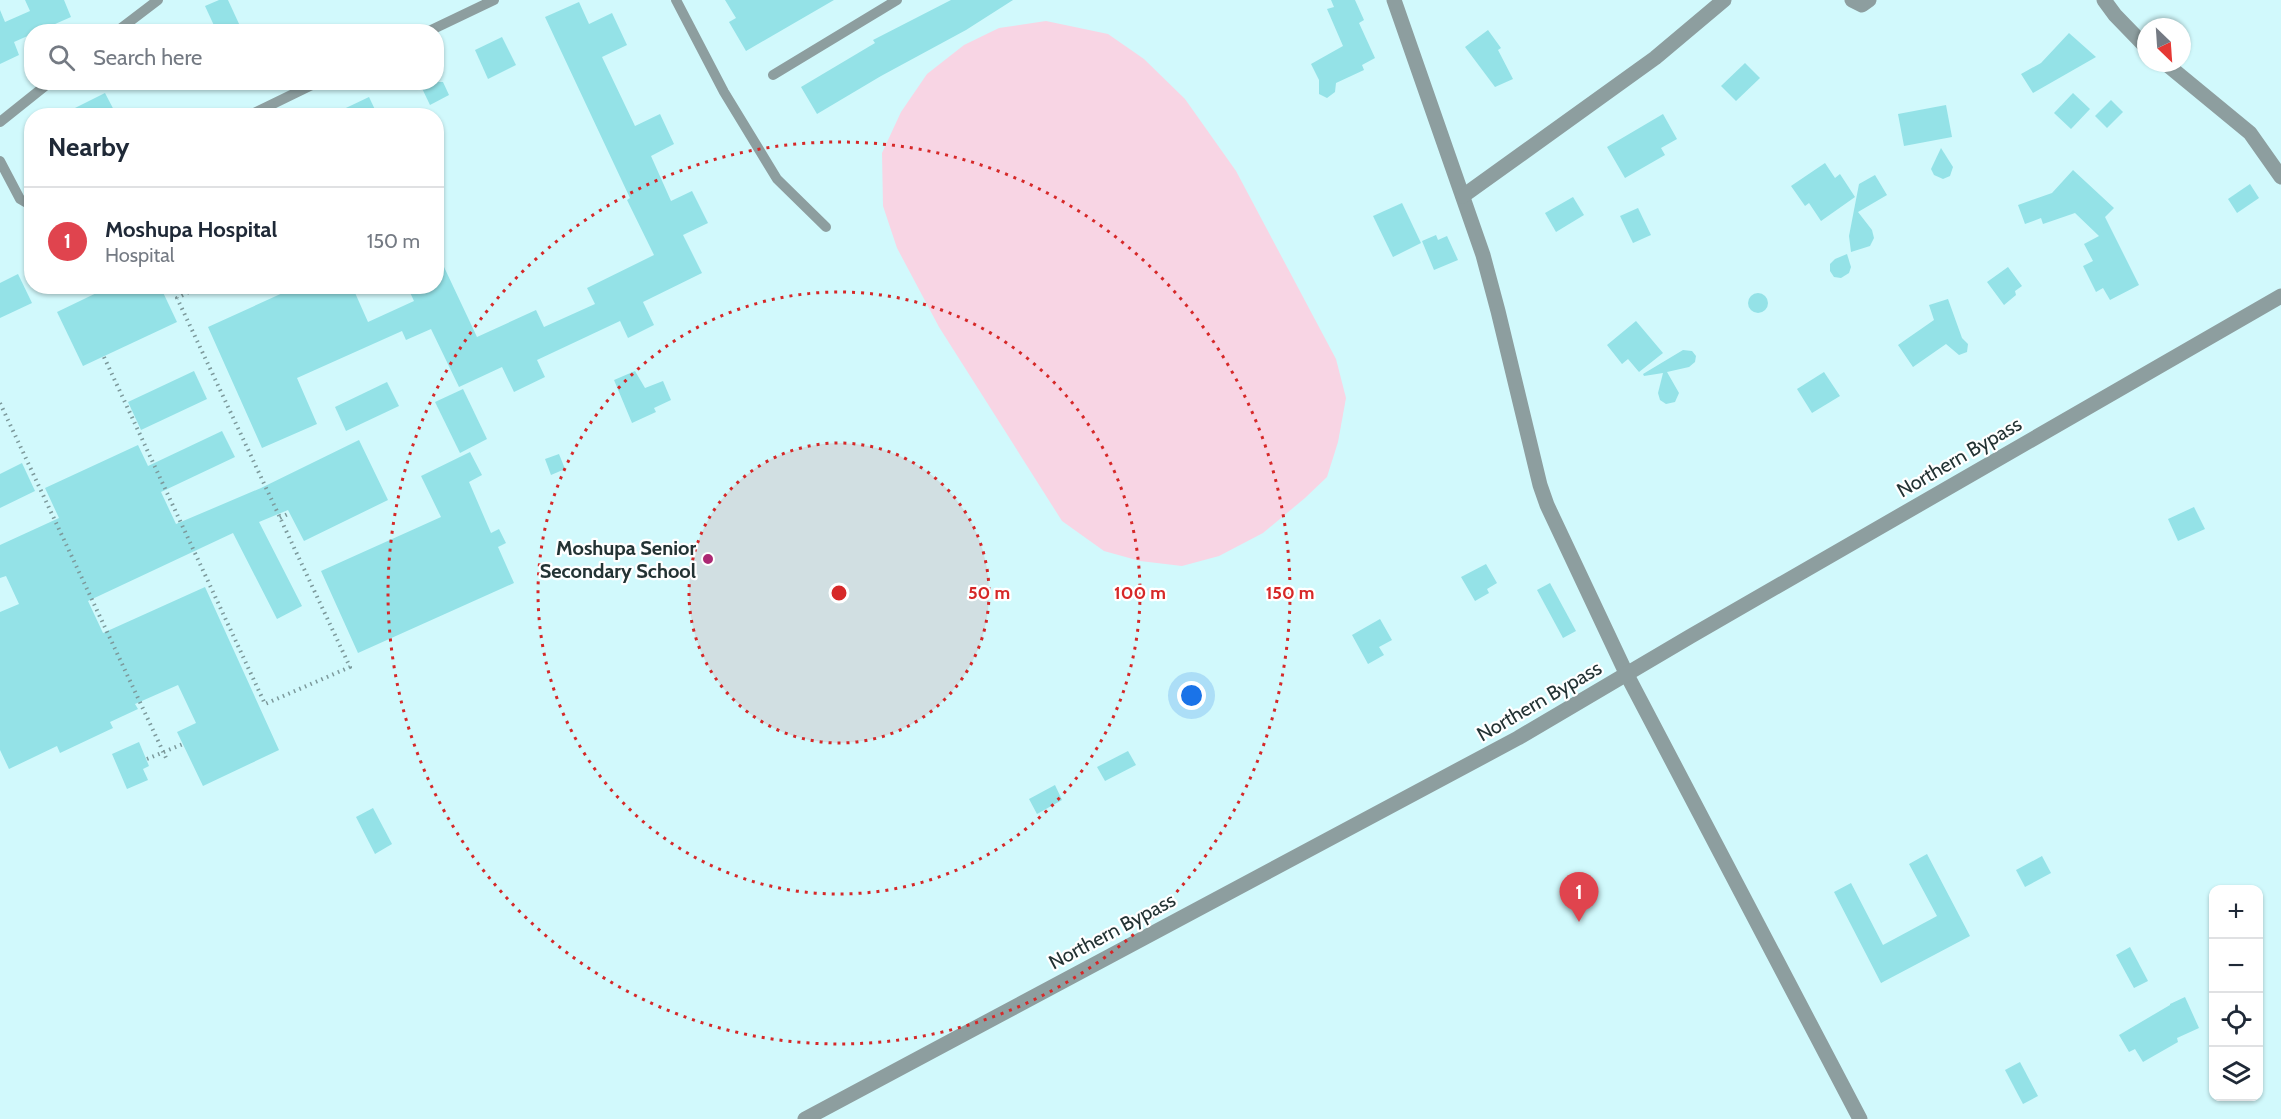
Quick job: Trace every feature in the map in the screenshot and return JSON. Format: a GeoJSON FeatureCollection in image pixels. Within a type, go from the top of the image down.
{"type":"FeatureCollection","features":[{"type":"Feature","properties":{"kind":"street"},"geometry":{"type":"LineString","coordinates":[[1394,0],[1463,196],[1498,311],[1540,485],[1627,675],[1860,1119]]}},
{"type":"Feature","properties":{"kind":"street"},"geometry":{"type":"LineString","coordinates":[[1463,196],[1655,58],[1724,0]]}},
{"type":"Feature","properties":{"kind":"street"},"geometry":{"type":"LineString","coordinates":[[1852,0],[1862,5],[1869,0]]}},
{"type":"Feature","properties":{"kind":"street"},"geometry":{"type":"LineString","coordinates":[[2104,0],[2137,38]]}},
{"type":"Feature","properties":{"kind":"street"},"geometry":{"type":"LineString","coordinates":[[2176,72],[2250,133],[2281,177]]}},
{"type":"Feature","properties":{"kind":"street","name":"Northern Bypass"},"geometry":{"type":"LineString","coordinates":[[805,1119],[1507,744],[2281,296]]}},
{"type":"Feature","properties":{"kind":"lane"},"geometry":{"type":"LineString","coordinates":[[126,24],[158,0]]}},
{"type":"Feature","properties":{"kind":"lane"},"geometry":{"type":"LineString","coordinates":[[444,24],[494,0]]}},
{"type":"Feature","properties":{"kind":"lane"},"geometry":{"type":"LineString","coordinates":[[676,0],[724,92],[777,179],[826,227]]}},
{"type":"Feature","properties":{"kind":"lane"},"geometry":{"type":"LineString","coordinates":[[773,75],[897,0]]}},
{"type":"Feature","properties":{"kind":"lane"},"geometry":{"type":"LineString","coordinates":[[0,122],[40,90]]}},
{"type":"Feature","properties":{"kind":"lane"},"geometry":{"type":"LineString","coordinates":[[264,108],[302,90]]}},
{"type":"Feature","properties":{"kind":"lane"},"geometry":{"type":"LineString","coordinates":[[0,161],[20,199],[24,201]]}},
{"type":"Feature","properties":{"kind":"path"},"geometry":{"type":"LineString","coordinates":[[104,357],[265,704],[350,667],[177,298],[185,294]]}},
{"type":"Feature","properties":{"kind":"path"},"geometry":{"type":"LineString","coordinates":[[0,403],[167,760]]}},
{"type":"Feature","properties":{"kind":"path"},"geometry":{"type":"LineString","coordinates":[[280,518],[290,513]]}},
{"type":"Feature","properties":{"kind":"path"},"geometry":{"type":"LineString","coordinates":[[147,759],[183,744]]}},
{"type":"Feature","properties":{"kind":"shaded area"},"geometry":{"type":"Polygon","coordinates":[[[1046,21],[1108,34],[1144,59],[1185,99],[1236,171],[1336,359],[1346,398],[1338,442],[1327,477],[1263,533],[1219,556],[1182,566],[1140,561],[1104,551],[1062,521],[939,327],[897,248],[883,206],[882,153],[901,112],[927,74],[964,45],[999,28],[1046,21]]]}},
{"type":"Feature","properties":{"kind":"building"},"geometry":{"type":"Polygon","coordinates":[[[25,0],[64,0],[71,17],[55,24],[24,24],[24,38],[14,42],[19,55],[0,64],[0,10],[5,22],[30,11],[25,0]]]}},
{"type":"Feature","properties":{"kind":"building"},"geometry":{"type":"Polygon","coordinates":[[[219,0],[228,0],[239,24],[213,24],[205,6],[219,0]]]}},
{"type":"Feature","properties":{"kind":"building"},"geometry":{"type":"Polygon","coordinates":[[[725,0],[834,0],[746,51],[729,22],[736,18],[725,0]]]}},
{"type":"Feature","properties":{"kind":"building"},"geometry":{"type":"Polygon","coordinates":[[[951,0],[1013,0],[966,30],[817,114],[801,87],[875,43],[873,40],[951,0]]]}},
{"type":"Feature","properties":{"kind":"building"},"geometry":{"type":"Polygon","coordinates":[[[1331,0],[1355,0],[1364,20],[1359,23],[1375,58],[1362,65],[1364,70],[1336,83],[1335,92],[1327,98],[1319,94],[1319,80],[1311,64],[1343,46],[1327,9],[1334,7],[1331,0]]]}},
{"type":"Feature","properties":{"kind":"building"},"geometry":{"type":"Polygon","coordinates":[[[579,2],[589,24],[612,13],[627,45],[602,57],[635,126],[660,114],[674,144],[651,156],[671,201],[692,191],[708,223],[683,235],[702,273],[643,302],[654,325],[628,338],[620,321],[537,360],[545,377],[514,392],[502,367],[459,387],[431,329],[406,340],[402,331],[297,378],[317,424],[262,448],[208,327],[280,294],[356,294],[368,322],[414,301],[411,294],[444,294],[444,267],[477,337],[536,310],[544,327],[595,304],[587,288],[654,255],[627,200],[630,198],[545,17],[579,2]]]}},
{"type":"Feature","properties":{"kind":"building"},"geometry":{"type":"Polygon","coordinates":[[[1488,30],[1501,48],[1498,50],[1513,79],[1495,87],[1465,47],[1488,30]]]}},
{"type":"Feature","properties":{"kind":"building"},"geometry":{"type":"Polygon","coordinates":[[[2069,33],[2096,57],[2033,93],[2021,74],[2041,63],[2069,33]]]}},
{"type":"Feature","properties":{"kind":"building"},"geometry":{"type":"Polygon","coordinates":[[[502,37],[516,65],[488,79],[475,50],[502,37]]]}},
{"type":"Feature","properties":{"kind":"building"},"geometry":{"type":"Polygon","coordinates":[[[1745,63],[1760,78],[1736,101],[1721,86],[1745,63]]]}},
{"type":"Feature","properties":{"kind":"building"},"geometry":{"type":"Polygon","coordinates":[[[444,84],[449,95],[430,105],[423,90],[444,90],[444,84]]]}},
{"type":"Feature","properties":{"kind":"building"},"geometry":{"type":"Polygon","coordinates":[[[105,93],[113,108],[75,108],[105,93]]]}},
{"type":"Feature","properties":{"kind":"building"},"geometry":{"type":"Polygon","coordinates":[[[2073,93],[2090,109],[2071,129],[2054,113],[2073,93]]]}},
{"type":"Feature","properties":{"kind":"building"},"geometry":{"type":"Polygon","coordinates":[[[369,97],[374,108],[346,108],[369,97]]]}},
{"type":"Feature","properties":{"kind":"building"},"geometry":{"type":"Polygon","coordinates":[[[2111,100],[2123,112],[2107,128],[2095,116],[2111,100]]]}},
{"type":"Feature","properties":{"kind":"building"},"geometry":{"type":"Polygon","coordinates":[[[1946,105],[1952,137],[1904,146],[1898,114],[1946,105]]]}},
{"type":"Feature","properties":{"kind":"building"},"geometry":{"type":"Polygon","coordinates":[[[1663,114],[1677,139],[1661,148],[1665,155],[1625,178],[1607,147],[1663,114]]]}},
{"type":"Feature","properties":{"kind":"building"},"geometry":{"type":"Polygon","coordinates":[[[1941,148],[1953,167],[1950,176],[1943,179],[1934,175],[1931,169],[1941,148]]]}},
{"type":"Feature","properties":{"kind":"building"},"geometry":{"type":"Polygon","coordinates":[[[1825,163],[1835,178],[1840,174],[1855,197],[1821,221],[1809,203],[1805,206],[1791,186],[1825,163]]]}},
{"type":"Feature","properties":{"kind":"building"},"geometry":{"type":"Polygon","coordinates":[[[2073,170],[2114,208],[2105,217],[2139,285],[2110,300],[2103,288],[2096,292],[2083,266],[2093,261],[2084,244],[2099,236],[2075,213],[2043,224],[2041,218],[2025,224],[2018,205],[2052,193],[2073,170]]]}},
{"type":"Feature","properties":{"kind":"building"},"geometry":{"type":"Polygon","coordinates":[[[1875,175],[1887,195],[1858,212],[1872,230],[1874,238],[1870,246],[1851,252],[1849,236],[1859,184],[1875,175]]]}},
{"type":"Feature","properties":{"kind":"building"},"geometry":{"type":"Polygon","coordinates":[[[2250,184],[2259,198],[2237,213],[2228,199],[2250,184]]]}},
{"type":"Feature","properties":{"kind":"building"},"geometry":{"type":"Polygon","coordinates":[[[1573,197],[1584,215],[1556,232],[1545,213],[1573,197]]]}},
{"type":"Feature","properties":{"kind":"building"},"geometry":{"type":"Polygon","coordinates":[[[1402,203],[1421,243],[1393,257],[1373,216],[1402,203]]]}},
{"type":"Feature","properties":{"kind":"building"},"geometry":{"type":"Polygon","coordinates":[[[1638,208],[1651,235],[1633,243],[1620,216],[1638,208]]]}},
{"type":"Feature","properties":{"kind":"building"},"geometry":{"type":"Polygon","coordinates":[[[1436,235],[1438,240],[1447,236],[1458,260],[1434,270],[1422,241],[1436,235]]]}},
{"type":"Feature","properties":{"kind":"building"},"geometry":{"type":"Polygon","coordinates":[[[1847,254],[1851,267],[1849,273],[1841,278],[1834,277],[1830,271],[1830,264],[1847,254]]]}},
{"type":"Feature","properties":{"kind":"building"},"geometry":{"type":"Polygon","coordinates":[[[2008,267],[2022,286],[2015,291],[2016,295],[2004,305],[1987,282],[2008,267]]]}},
{"type":"Feature","properties":{"kind":"building"},"geometry":{"type":"Polygon","coordinates":[[[18,274],[24,286],[24,294],[28,294],[32,303],[0,318],[0,283],[18,274]]]}},
{"type":"Feature","properties":{"kind":"building"},"geometry":{"type":"Polygon","coordinates":[[[1758,293],[1765,296],[1768,303],[1765,310],[1758,313],[1751,310],[1748,303],[1751,296],[1758,293]]]}},
{"type":"Feature","properties":{"kind":"building"},"geometry":{"type":"Polygon","coordinates":[[[94,294],[164,294],[177,322],[83,366],[57,312],[94,294]]]}},
{"type":"Feature","properties":{"kind":"building"},"geometry":{"type":"Polygon","coordinates":[[[1948,299],[1962,338],[1968,344],[1967,352],[1959,355],[1946,344],[1913,367],[1898,345],[1934,320],[1929,305],[1948,299]]]}},
{"type":"Feature","properties":{"kind":"building"},"geometry":{"type":"Polygon","coordinates":[[[1636,321],[1663,353],[1639,372],[1628,359],[1622,364],[1607,345],[1636,321]]]}},
{"type":"Feature","properties":{"kind":"building"},"geometry":{"type":"Polygon","coordinates":[[[1683,350],[1692,351],[1696,356],[1695,362],[1689,367],[1667,372],[1679,393],[1675,402],[1666,404],[1660,400],[1658,393],[1663,373],[1644,376],[1643,374],[1683,350]]]}},
{"type":"Feature","properties":{"kind":"building"},"geometry":{"type":"Polygon","coordinates":[[[194,371],[207,399],[141,430],[128,402],[194,371]]]}},
{"type":"Feature","properties":{"kind":"building"},"geometry":{"type":"Polygon","coordinates":[[[635,371],[645,388],[663,381],[671,400],[654,408],[656,412],[632,423],[614,380],[635,371]]]}},
{"type":"Feature","properties":{"kind":"building"},"geometry":{"type":"Polygon","coordinates":[[[1824,372],[1840,396],[1812,413],[1797,389],[1824,372]]]}},
{"type":"Feature","properties":{"kind":"building"},"geometry":{"type":"Polygon","coordinates":[[[387,382],[399,406],[346,431],[335,407],[387,382]]]}},
{"type":"Feature","properties":{"kind":"building"},"geometry":{"type":"Polygon","coordinates":[[[463,389],[487,439],[460,453],[435,402],[463,389]]]}},
{"type":"Feature","properties":{"kind":"building"},"geometry":{"type":"Polygon","coordinates":[[[222,431],[235,457],[161,492],[176,524],[261,488],[359,440],[388,500],[304,541],[288,510],[259,522],[302,606],[277,619],[233,533],[88,601],[103,633],[205,587],[279,750],[203,786],[177,732],[196,723],[178,685],[135,704],[138,709],[110,722],[113,728],[60,753],[57,746],[9,769],[0,750],[0,612],[19,604],[6,576],[0,578],[0,545],[59,518],[45,488],[138,445],[148,466],[222,431]]]}},
{"type":"Feature","properties":{"kind":"building"},"geometry":{"type":"Polygon","coordinates":[[[470,452],[482,475],[469,482],[491,533],[499,529],[506,543],[498,547],[514,583],[358,653],[321,571],[441,517],[421,476],[470,452]]]}},
{"type":"Feature","properties":{"kind":"building"},"geometry":{"type":"Polygon","coordinates":[[[559,454],[565,469],[551,475],[545,459],[559,454]]]}},
{"type":"Feature","properties":{"kind":"building"},"geometry":{"type":"Polygon","coordinates":[[[22,463],[35,491],[0,508],[0,474],[22,463]]]}},
{"type":"Feature","properties":{"kind":"building"},"geometry":{"type":"Polygon","coordinates":[[[2194,507],[2205,529],[2178,541],[2168,519],[2194,507]]]}},
{"type":"Feature","properties":{"kind":"building"},"geometry":{"type":"Polygon","coordinates":[[[1486,564],[1497,583],[1487,589],[1489,593],[1475,601],[1461,577],[1486,564]]]}},
{"type":"Feature","properties":{"kind":"building"},"geometry":{"type":"Polygon","coordinates":[[[1550,583],[1576,631],[1563,638],[1537,590],[1550,583]]]}},
{"type":"Feature","properties":{"kind":"building"},"geometry":{"type":"Polygon","coordinates":[[[1380,619],[1392,640],[1379,647],[1384,655],[1368,664],[1352,635],[1380,619]]]}},
{"type":"Feature","properties":{"kind":"building"},"geometry":{"type":"Polygon","coordinates":[[[139,742],[149,766],[143,769],[148,780],[127,789],[112,754],[139,742]]]}},
{"type":"Feature","properties":{"kind":"building"},"geometry":{"type":"Polygon","coordinates":[[[1128,751],[1136,765],[1105,781],[1097,767],[1128,751]]]}},
{"type":"Feature","properties":{"kind":"building"},"geometry":{"type":"Polygon","coordinates":[[[1055,785],[1062,800],[1037,814],[1029,799],[1055,785]]]}},
{"type":"Feature","properties":{"kind":"building"},"geometry":{"type":"Polygon","coordinates":[[[373,808],[392,844],[375,854],[356,817],[373,808]]]}},
{"type":"Feature","properties":{"kind":"building"},"geometry":{"type":"Polygon","coordinates":[[[1927,854],[1970,936],[1881,983],[1834,892],[1851,883],[1883,945],[1937,916],[1909,864],[1927,854]]]}},
{"type":"Feature","properties":{"kind":"building"},"geometry":{"type":"Polygon","coordinates":[[[2042,856],[2051,873],[2025,887],[2016,870],[2042,856]]]}},
{"type":"Feature","properties":{"kind":"building"},"geometry":{"type":"Polygon","coordinates":[[[2130,947],[2148,981],[2134,988],[2116,955],[2130,947]]]}},
{"type":"Feature","properties":{"kind":"building"},"geometry":{"type":"Polygon","coordinates":[[[2185,997],[2199,1028],[2177,1038],[2178,1042],[2143,1062],[2135,1049],[2129,1052],[2119,1035],[2185,997]]]}},
{"type":"Feature","properties":{"kind":"building"},"geometry":{"type":"Polygon","coordinates":[[[2020,1062],[2038,1096],[2023,1104],[2005,1070],[2020,1062]]]}},
{"type":"Feature","properties":{"kind":"place","name":"Moshupa Senior Secondary School"},"geometry":{"type":"Point","coordinates":[708,559]}},
{"type":"Feature","properties":{"kind":"place","name":"Moshupa Hospital"},"geometry":{"type":"Point","coordinates":[1579,922]}}]}
